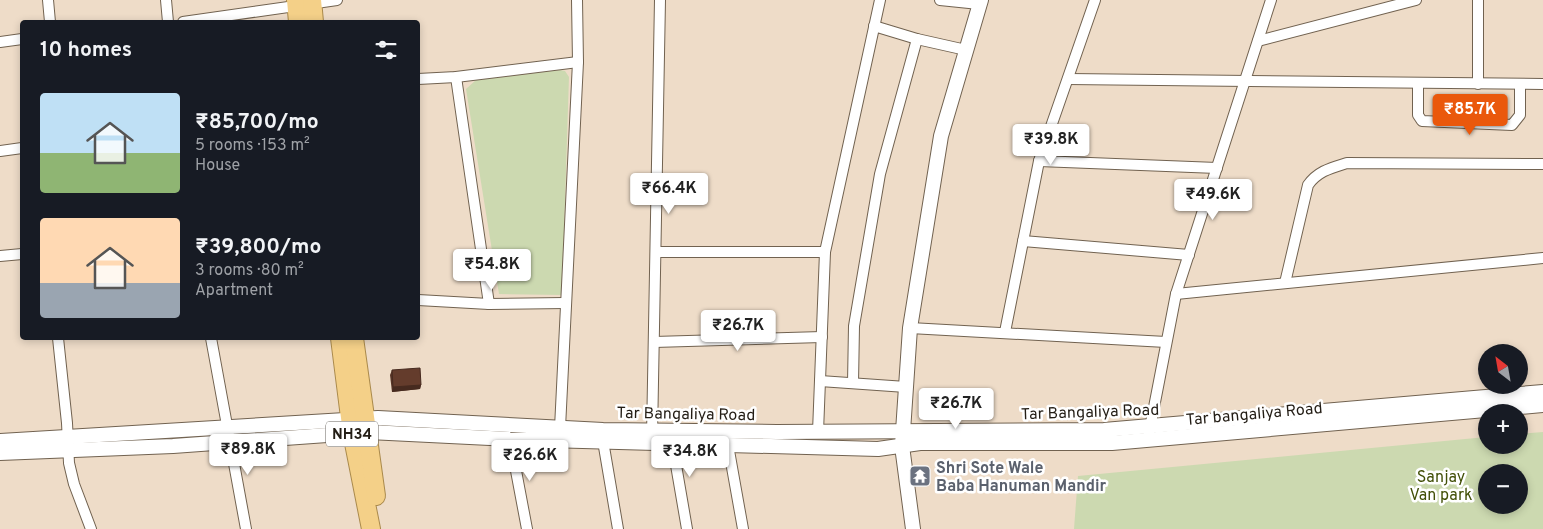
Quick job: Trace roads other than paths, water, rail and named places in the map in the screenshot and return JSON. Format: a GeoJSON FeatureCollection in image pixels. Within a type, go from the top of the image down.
{"type":"FeatureCollection","features":[{"type":"Feature","properties":{"kind":"highway"},"geometry":{"type":"LineString","coordinates":[[299,20],[304,2]]}},
{"type":"Feature","properties":{"kind":"highway"},"geometry":{"type":"LineString","coordinates":[[304,2],[313,20]]}},
{"type":"Feature","properties":{"kind":"highway","name":"NH34"},"geometry":{"type":"LineString","coordinates":[[340,340],[381,529]]}},
{"type":"Feature","properties":{"kind":"highway","name":"NH34"},"geometry":{"type":"LineString","coordinates":[[354,340],[360,426],[371,529]]}},
{"type":"Feature","properties":{"kind":"street"},"geometry":{"type":"LineString","coordinates":[[48,0],[50,20]]}},
{"type":"Feature","properties":{"kind":"street"},"geometry":{"type":"LineString","coordinates":[[166,0],[168,20]]}},
{"type":"Feature","properties":{"kind":"street"},"geometry":{"type":"LineString","coordinates":[[195,20],[304,2],[337,0]]}},
{"type":"Feature","properties":{"kind":"street"},"geometry":{"type":"LineString","coordinates":[[560,428],[578,62],[577,0]]}},
{"type":"Feature","properties":{"kind":"street"},"geometry":{"type":"LineString","coordinates":[[652,437],[660,0]]}},
{"type":"Feature","properties":{"kind":"street"},"geometry":{"type":"LineString","coordinates":[[818,432],[825,252],[880,0]]}},
{"type":"Feature","properties":{"kind":"street"},"geometry":{"type":"LineString","coordinates":[[914,529],[902,446],[910,328],[941,136],[980,2],[940,0]]}},
{"type":"Feature","properties":{"kind":"street"},"geometry":{"type":"LineString","coordinates":[[1005,332],[1039,161],[1095,0]]}},
{"type":"Feature","properties":{"kind":"street"},"geometry":{"type":"LineString","coordinates":[[1148,434],[1176,294],[1271,0]]}},
{"type":"Feature","properties":{"kind":"street"},"geometry":{"type":"LineString","coordinates":[[1258,42],[1416,0]]}},
{"type":"Feature","properties":{"kind":"street"},"geometry":{"type":"LineString","coordinates":[[1478,0],[1478,84]]}},
{"type":"Feature","properties":{"kind":"street"},"geometry":{"type":"LineString","coordinates":[[874,26],[917,39],[966,50]]}},
{"type":"Feature","properties":{"kind":"street"},"geometry":{"type":"LineString","coordinates":[[0,42],[20,39]]}},
{"type":"Feature","properties":{"kind":"street"},"geometry":{"type":"LineString","coordinates":[[853,383],[854,326],[880,174],[917,39]]}},
{"type":"Feature","properties":{"kind":"street"},"geometry":{"type":"LineString","coordinates":[[420,79],[456,77],[578,62]]}},
{"type":"Feature","properties":{"kind":"street"},"geometry":{"type":"LineString","coordinates":[[456,77],[489,304]]}},
{"type":"Feature","properties":{"kind":"street"},"geometry":{"type":"LineString","coordinates":[[1068,79],[1543,84]]}},
{"type":"Feature","properties":{"kind":"street"},"geometry":{"type":"LineString","coordinates":[[1418,83],[1418,115],[1422,120],[1512,125],[1520,115],[1520,84]]}},
{"type":"Feature","properties":{"kind":"street"},"geometry":{"type":"LineString","coordinates":[[0,151],[20,148]]}},
{"type":"Feature","properties":{"kind":"street"},"geometry":{"type":"LineString","coordinates":[[1039,161],[1217,168]]}},
{"type":"Feature","properties":{"kind":"street"},"geometry":{"type":"LineString","coordinates":[[1285,283],[1308,185],[1314,176],[1324,170],[1347,163],[1543,164]]}},
{"type":"Feature","properties":{"kind":"street"},"geometry":{"type":"LineString","coordinates":[[1023,241],[1189,255]]}},
{"type":"Feature","properties":{"kind":"street"},"geometry":{"type":"LineString","coordinates":[[656,252],[825,252]]}},
{"type":"Feature","properties":{"kind":"street"},"geometry":{"type":"LineString","coordinates":[[0,256],[20,254]]}},
{"type":"Feature","properties":{"kind":"street"},"geometry":{"type":"LineString","coordinates":[[1176,294],[1543,258]]}},
{"type":"Feature","properties":{"kind":"street"},"geometry":{"type":"LineString","coordinates":[[420,300],[489,304],[565,303]]}},
{"type":"Feature","properties":{"kind":"street"},"geometry":{"type":"LineString","coordinates":[[910,328],[1166,342]]}},
{"type":"Feature","properties":{"kind":"street"},"geometry":{"type":"LineString","coordinates":[[654,342],[822,337]]}},
{"type":"Feature","properties":{"kind":"street"},"geometry":{"type":"LineString","coordinates":[[58,340],[68,444],[74,484],[91,529]]}},
{"type":"Feature","properties":{"kind":"street"},"geometry":{"type":"LineString","coordinates":[[211,340],[227,434],[246,529]]}},
{"type":"Feature","properties":{"kind":"street"},"geometry":{"type":"LineString","coordinates":[[820,381],[906,387]]}},
{"type":"Feature","properties":{"kind":"street"},"geometry":{"type":"LineString","coordinates":[[1448,407],[1543,392]]}},
{"type":"Feature","properties":{"kind":"street","name":"Tar bangaliya Road"},"geometry":{"type":"LineString","coordinates":[[360,426],[510,439],[533,433],[603,442],[671,437],[728,445],[878,449],[920,443],[1048,445],[1448,407],[1543,405]]}},
{"type":"Feature","properties":{"kind":"street"},"geometry":{"type":"LineString","coordinates":[[0,453],[68,444],[360,426]]}},
{"type":"Feature","properties":{"kind":"street","name":"Tar Bangaliya Road"},"geometry":{"type":"LineString","coordinates":[[360,426],[533,433],[560,428],[652,437]]}},
{"type":"Feature","properties":{"kind":"street","name":"Tar Bangaliya Road"},"geometry":{"type":"LineString","coordinates":[[671,437],[903,431],[1104,430],[1148,434]]}},
{"type":"Feature","properties":{"kind":"street"},"geometry":{"type":"LineString","coordinates":[[671,437],[687,529]]}},
{"type":"Feature","properties":{"kind":"street"},"geometry":{"type":"LineString","coordinates":[[510,439],[527,529]]}},
{"type":"Feature","properties":{"kind":"street"},"geometry":{"type":"LineString","coordinates":[[0,440],[68,444]]}},
{"type":"Feature","properties":{"kind":"street"},"geometry":{"type":"LineString","coordinates":[[603,442],[618,529]]}},
{"type":"Feature","properties":{"kind":"street"},"geometry":{"type":"LineString","coordinates":[[728,445],[743,529]]}},
{"type":"Feature","properties":{"kind":"place","name":"Shri Sote Wale Baba Hanuman Mandir"},"geometry":{"type":"Point","coordinates":[920,476]}},
{"type":"Feature","properties":{"kind":"park label","name":"Sanjay Van park"},"geometry":{"type":"Point","coordinates":[1441,485]}}]}
